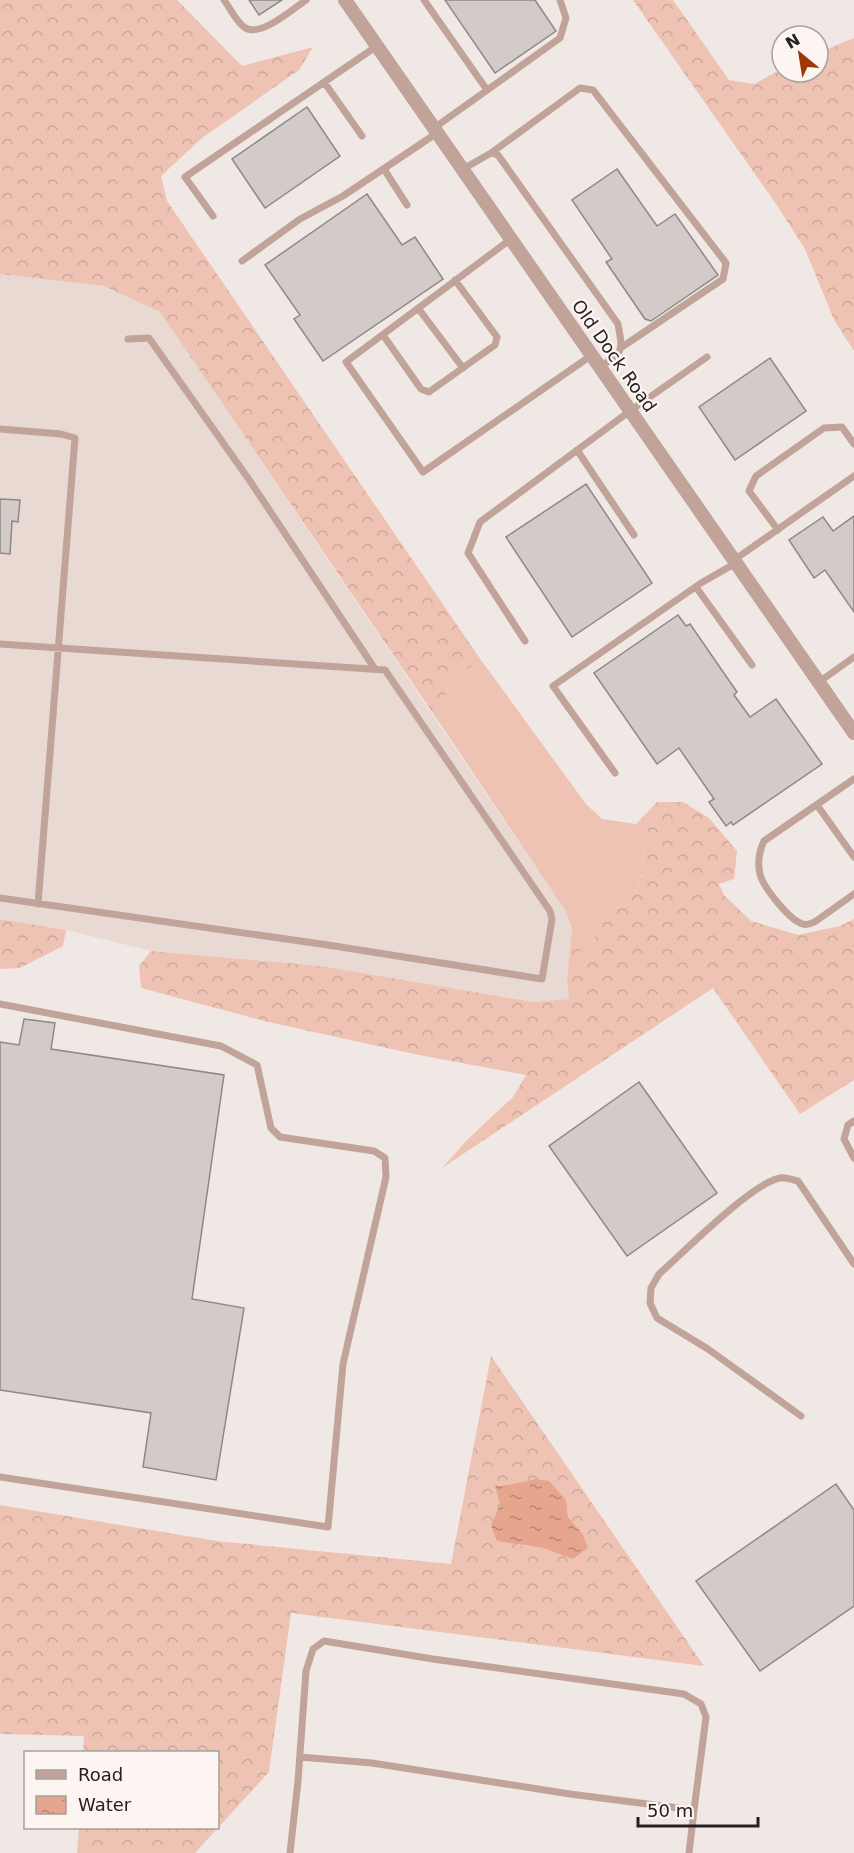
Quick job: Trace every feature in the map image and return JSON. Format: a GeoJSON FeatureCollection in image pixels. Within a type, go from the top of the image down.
{"type":"FeatureCollection","features":[{"type":"Feature","properties":{"kind":"street","name":"Old Dock Road"},"geometry":{"type":"LineString","coordinates":[[345,0],[854,733]]}},
{"type":"Feature","properties":{"kind":"lane"},"geometry":{"type":"LineString","coordinates":[[224,0],[244,27],[254,31],[266,27],[306,0]]}},
{"type":"Feature","properties":{"kind":"lane"},"geometry":{"type":"LineString","coordinates":[[424,0],[487,90]]}},
{"type":"Feature","properties":{"kind":"lane"},"geometry":{"type":"LineString","coordinates":[[242,261],[300,219],[343,196],[384,169],[487,90],[560,38],[566,18],[560,0]]}},
{"type":"Feature","properties":{"kind":"lane"},"geometry":{"type":"LineString","coordinates":[[213,216],[185,177],[377,46]]}},
{"type":"Feature","properties":{"kind":"lane"},"geometry":{"type":"LineString","coordinates":[[324,82],[362,136]]}},
{"type":"Feature","properties":{"kind":"lane"},"geometry":{"type":"LineString","coordinates":[[463,170],[491,153],[580,88],[593,90],[726,263],[723,279],[622,347],[618,355],[596,361],[423,472],[346,362],[511,239]]}},
{"type":"Feature","properties":{"kind":"lane"},"geometry":{"type":"LineString","coordinates":[[491,153],[498,154],[618,324],[622,347]]}},
{"type":"Feature","properties":{"kind":"lane"},"geometry":{"type":"LineString","coordinates":[[384,169],[407,205]]}},
{"type":"Feature","properties":{"kind":"lane"},"geometry":{"type":"LineString","coordinates":[[383,335],[421,389],[429,392],[495,345],[496,337],[455,280]]}},
{"type":"Feature","properties":{"kind":"lane"},"geometry":{"type":"LineString","coordinates":[[418,308],[463,368]]}},
{"type":"Feature","properties":{"kind":"lane"},"geometry":{"type":"LineString","coordinates":[[128,339],[149,338],[250,481],[375,669]]}},
{"type":"Feature","properties":{"kind":"lane"},"geometry":{"type":"LineString","coordinates":[[525,641],[468,553],[480,522],[707,357]]}},
{"type":"Feature","properties":{"kind":"lane"},"geometry":{"type":"LineString","coordinates":[[778,530],[749,491],[756,476],[824,428],[842,427],[854,444]]}},
{"type":"Feature","properties":{"kind":"lane"},"geometry":{"type":"LineString","coordinates":[[0,429],[61,434],[75,438],[38,903]]}},
{"type":"Feature","properties":{"kind":"lane"},"geometry":{"type":"LineString","coordinates":[[578,450],[634,535]]}},
{"type":"Feature","properties":{"kind":"lane"},"geometry":{"type":"LineString","coordinates":[[615,773],[553,686],[854,476]]}},
{"type":"Feature","properties":{"kind":"lane"},"geometry":{"type":"LineString","coordinates":[[696,587],[752,665]]}},
{"type":"Feature","properties":{"kind":"lane"},"geometry":{"type":"LineString","coordinates":[[0,644],[385,670],[550,911],[552,919],[542,979],[0,898]]}},
{"type":"Feature","properties":{"kind":"lane"},"geometry":{"type":"LineString","coordinates":[[819,682],[854,657]]}},
{"type":"Feature","properties":{"kind":"lane"},"geometry":{"type":"LineString","coordinates":[[854,779],[764,841],[759,850],[758,860],[760,876],[782,907],[793,919],[806,925],[816,921],[854,894]]}},
{"type":"Feature","properties":{"kind":"lane"},"geometry":{"type":"LineString","coordinates":[[817,805],[854,857]]}},
{"type":"Feature","properties":{"kind":"lane"},"geometry":{"type":"LineString","coordinates":[[0,1004],[221,1046],[257,1065],[271,1128],[280,1137],[374,1151],[385,1158],[386,1177],[343,1364],[328,1527],[0,1477]]}},
{"type":"Feature","properties":{"kind":"lane"},"geometry":{"type":"LineString","coordinates":[[854,1121],[848,1125],[844,1139],[854,1158]]}},
{"type":"Feature","properties":{"kind":"lane"},"geometry":{"type":"LineString","coordinates":[[801,1416],[708,1349],[657,1318],[650,1303],[651,1288],[659,1274],[734,1207],[766,1183],[782,1178],[798,1181],[854,1264]]}},
{"type":"Feature","properties":{"kind":"lane"},"geometry":{"type":"LineString","coordinates":[[290,1853],[306,1671],[313,1649],[324,1641],[433,1659],[684,1694],[694,1699],[701,1704],[706,1717],[689,1853]]}},
{"type":"Feature","properties":{"kind":"lane"},"geometry":{"type":"LineString","coordinates":[[300,1757],[372,1763],[570,1794],[694,1810]]}},
{"type":"Feature","properties":{"kind":"shaded area"},"geometry":{"type":"Polygon","coordinates":[[[0,274],[104,286],[160,312],[566,912],[572,928],[567,981],[569,999],[533,1002],[321,966],[151,951],[66,930],[0,919],[0,274]]]}},
{"type":"Feature","properties":{"kind":"green space"},"geometry":{"type":"Polygon","coordinates":[[[0,0],[177,0],[242,66],[313,47],[299,70],[202,138],[161,176],[167,201],[481,660],[449,683],[439,722],[160,312],[104,286],[0,274],[0,0]]]}},
{"type":"Feature","properties":{"kind":"green space"},"geometry":{"type":"Polygon","coordinates":[[[633,0],[673,0],[729,80],[754,84],[770,75],[770,84],[830,84],[830,48],[854,38],[854,351],[834,320],[805,249],[633,0]]]}},
{"type":"Feature","properties":{"kind":"green space"},"geometry":{"type":"Polygon","coordinates":[[[481,660],[586,804],[602,819],[636,824],[645,854],[638,889],[605,920],[583,958],[566,912],[439,722],[449,683],[481,660]]]}},
{"type":"Feature","properties":{"kind":"green space"},"geometry":{"type":"Polygon","coordinates":[[[657,802],[683,802],[709,818],[737,851],[734,879],[719,884],[724,895],[751,921],[798,935],[840,926],[854,919],[854,1080],[800,1114],[713,988],[442,1168],[468,1139],[513,1097],[526,1075],[419,1055],[268,1022],[141,988],[139,966],[151,951],[321,966],[533,1002],[569,999],[567,981],[572,928],[583,957],[605,920],[638,889],[645,854],[636,824],[657,802]]]}},
{"type":"Feature","properties":{"kind":"green space"},"geometry":{"type":"Polygon","coordinates":[[[0,919],[66,930],[63,946],[20,968],[0,969],[0,919]]]}},
{"type":"Feature","properties":{"kind":"green space"},"geometry":{"type":"Polygon","coordinates":[[[491,1356],[704,1666],[291,1613],[269,1772],[219,1827],[219,1751],[83,1751],[84,1736],[0,1734],[0,1505],[217,1541],[451,1564],[491,1356]],[[535,1479],[496,1486],[500,1504],[491,1525],[519,1545],[543,1548],[573,1558],[582,1533],[568,1517],[566,1500],[557,1491],[535,1479]]]}},
{"type":"Feature","properties":{"kind":"green space"},"geometry":{"type":"Polygon","coordinates":[[[79,1829],[217,1829],[195,1853],[77,1853],[79,1829]]]}},
{"type":"Feature","properties":{"kind":"water"},"geometry":{"type":"Polygon","coordinates":[[[535,1479],[549,1481],[566,1500],[568,1517],[582,1533],[588,1548],[573,1559],[543,1548],[497,1541],[491,1525],[500,1504],[495,1486],[535,1479]]]}},
{"type":"Feature","properties":{"kind":"building"},"geometry":{"type":"Polygon","coordinates":[[[249,0],[282,0],[259,15],[249,0]]]}},
{"type":"Feature","properties":{"kind":"building"},"geometry":{"type":"Polygon","coordinates":[[[445,0],[535,0],[556,31],[495,73],[445,0]]]}},
{"type":"Feature","properties":{"kind":"building"},"geometry":{"type":"Polygon","coordinates":[[[307,107],[340,156],[265,208],[232,159],[307,107]]]}},
{"type":"Feature","properties":{"kind":"building"},"geometry":{"type":"Polygon","coordinates":[[[617,169],[657,226],[675,214],[718,275],[651,321],[645,319],[606,262],[612,259],[572,200],[617,169]]]}},
{"type":"Feature","properties":{"kind":"building"},"geometry":{"type":"Polygon","coordinates":[[[367,194],[402,245],[415,237],[443,279],[323,361],[294,319],[300,315],[265,265],[367,194]]]}},
{"type":"Feature","properties":{"kind":"building"},"geometry":{"type":"Polygon","coordinates":[[[770,358],[806,411],[735,460],[699,407],[770,358]]]}},
{"type":"Feature","properties":{"kind":"building"},"geometry":{"type":"Polygon","coordinates":[[[586,484],[652,583],[572,637],[506,537],[586,484]]]}},
{"type":"Feature","properties":{"kind":"building"},"geometry":{"type":"Polygon","coordinates":[[[0,499],[20,500],[18,522],[12,521],[10,554],[0,553],[0,499]]]}},
{"type":"Feature","properties":{"kind":"building"},"geometry":{"type":"Polygon","coordinates":[[[854,516],[854,612],[825,570],[814,578],[789,540],[823,517],[833,531],[854,516]]]}},
{"type":"Feature","properties":{"kind":"building"},"geometry":{"type":"Polygon","coordinates":[[[678,615],[686,626],[690,624],[737,692],[734,695],[750,717],[776,699],[822,764],[733,825],[731,822],[726,826],[709,802],[714,799],[679,748],[657,764],[594,673],[678,615]]]}},
{"type":"Feature","properties":{"kind":"building"},"geometry":{"type":"Polygon","coordinates":[[[24,1019],[55,1023],[51,1049],[224,1075],[192,1299],[244,1308],[216,1480],[143,1467],[151,1413],[0,1390],[0,1042],[19,1045],[24,1019]]]}},
{"type":"Feature","properties":{"kind":"building"},"geometry":{"type":"Polygon","coordinates":[[[639,1082],[717,1193],[627,1256],[549,1146],[639,1082]]]}},
{"type":"Feature","properties":{"kind":"building"},"geometry":{"type":"Polygon","coordinates":[[[836,1484],[854,1510],[854,1606],[760,1671],[696,1581],[836,1484]]]}}]}
